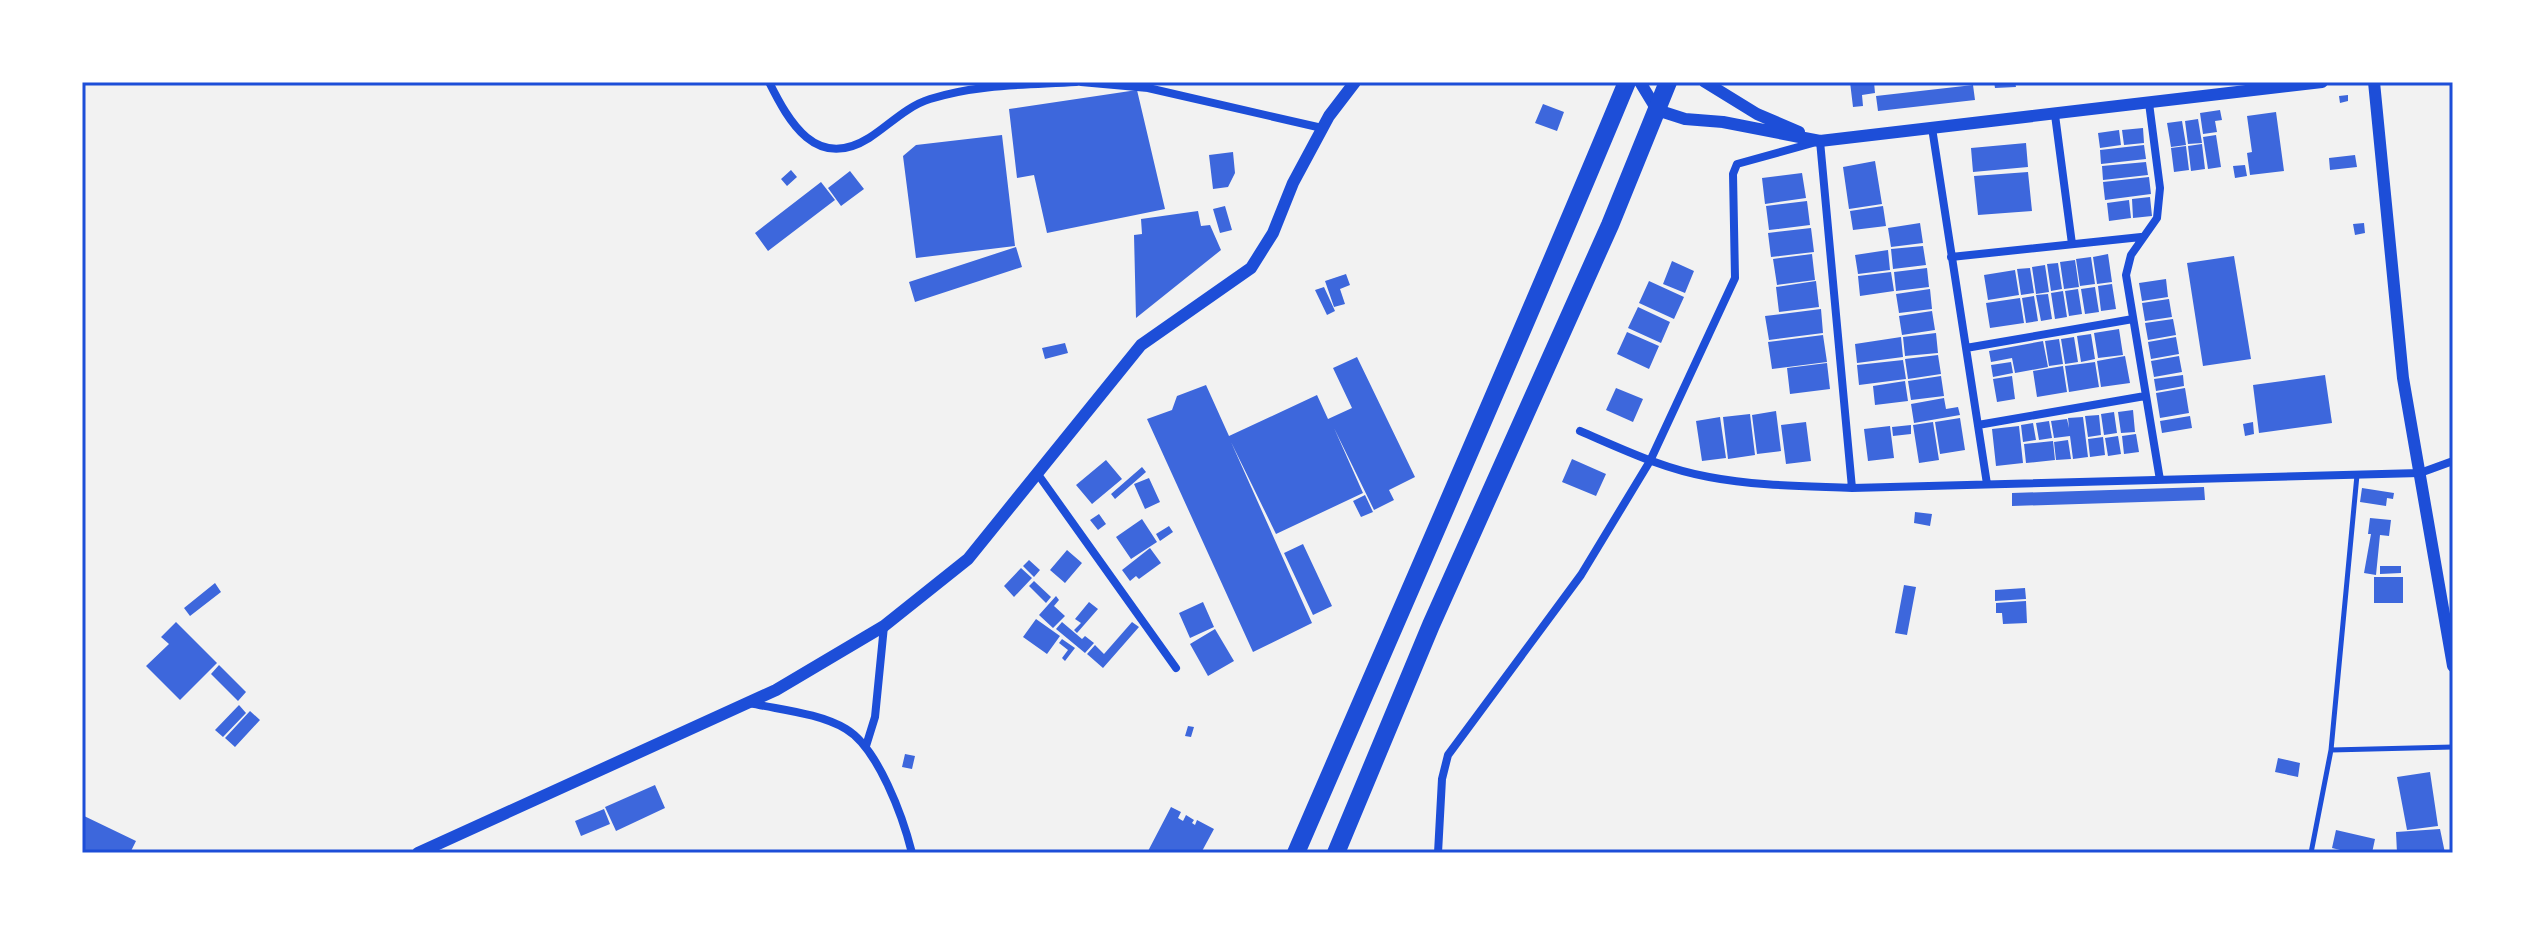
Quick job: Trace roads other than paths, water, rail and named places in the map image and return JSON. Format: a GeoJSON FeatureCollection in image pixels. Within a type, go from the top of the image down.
{"type":"FeatureCollection","features":[{"type":"Feature","properties":{"kind":"highway"},"geometry":{"type":"LineString","coordinates":[[1296,853],[1461,475],[1627,82]]}},
{"type":"Feature","properties":{"kind":"highway"},"geometry":{"type":"LineString","coordinates":[[1336,853],[1431,625],[1610,225],[1668,82]]}},
{"type":"Feature","properties":{"kind":"street"},"geometry":{"type":"LineString","coordinates":[[769,82],[779,102],[807,141],[839,148],[861,142],[924,101],[961,89],[1078,82],[1148,88],[1322,128]]}},
{"type":"Feature","properties":{"kind":"street"},"geometry":{"type":"LineString","coordinates":[[418,853],[776,690],[884,626],[968,559],[1141,345],[1251,268],[1273,233],[1293,183],[1322,128],[1355,82]]}},
{"type":"Feature","properties":{"kind":"street"},"geometry":{"type":"LineString","coordinates":[[1640,82],[1657,110],[1685,119],[1723,122],[1820,141]]}},
{"type":"Feature","properties":{"kind":"street"},"geometry":{"type":"LineString","coordinates":[[1705,82],[1757,114],[1820,141]]}},
{"type":"Feature","properties":{"kind":"street"},"geometry":{"type":"LineString","coordinates":[[1438,853],[1442,779],[1448,755],[1581,575],[1650,461],[1735,278],[1733,174],[1737,164],[1820,141],[2322,82]]}},
{"type":"Feature","properties":{"kind":"street"},"geometry":{"type":"LineString","coordinates":[[2374,82],[2403,378],[2453,666]]}},
{"type":"Feature","properties":{"kind":"street"},"geometry":{"type":"LineString","coordinates":[[2149,103],[2160,188],[2157,218],[2131,255],[2126,275],[2160,480]]}},
{"type":"Feature","properties":{"kind":"street"},"geometry":{"type":"LineString","coordinates":[[2055,115],[2072,244]]}},
{"type":"Feature","properties":{"kind":"street"},"geometry":{"type":"LineString","coordinates":[[1932,128],[1987,484]]}},
{"type":"Feature","properties":{"kind":"street"},"geometry":{"type":"LineString","coordinates":[[1820,141],[1852,488]]}},
{"type":"Feature","properties":{"kind":"street"},"geometry":{"type":"LineString","coordinates":[[1951,257],[2141,237]]}},
{"type":"Feature","properties":{"kind":"street"},"geometry":{"type":"LineString","coordinates":[[1966,348],[2133,319]]}},
{"type":"Feature","properties":{"kind":"street"},"geometry":{"type":"LineString","coordinates":[[1978,425],[2145,396]]}},
{"type":"Feature","properties":{"kind":"street"},"geometry":{"type":"LineString","coordinates":[[1580,431],[1650,461],[1706,477],[1765,485],[1852,488],[2420,473],[2453,461]]}},
{"type":"Feature","properties":{"kind":"street"},"geometry":{"type":"LineString","coordinates":[[1037,473],[1176,668]]}},
{"type":"Feature","properties":{"kind":"street"},"geometry":{"type":"LineString","coordinates":[[866,746],[875,717],[884,626]]}},
{"type":"Feature","properties":{"kind":"street"},"geometry":{"type":"LineString","coordinates":[[749,702],[835,723],[866,746],[880,769],[912,853]]}},
{"type":"Feature","properties":{"kind":"lane"},"geometry":{"type":"LineString","coordinates":[[2311,853],[2331,750],[2357,474]]}},
{"type":"Feature","properties":{"kind":"lane"},"geometry":{"type":"LineString","coordinates":[[2331,750],[2453,747]]}}]}
